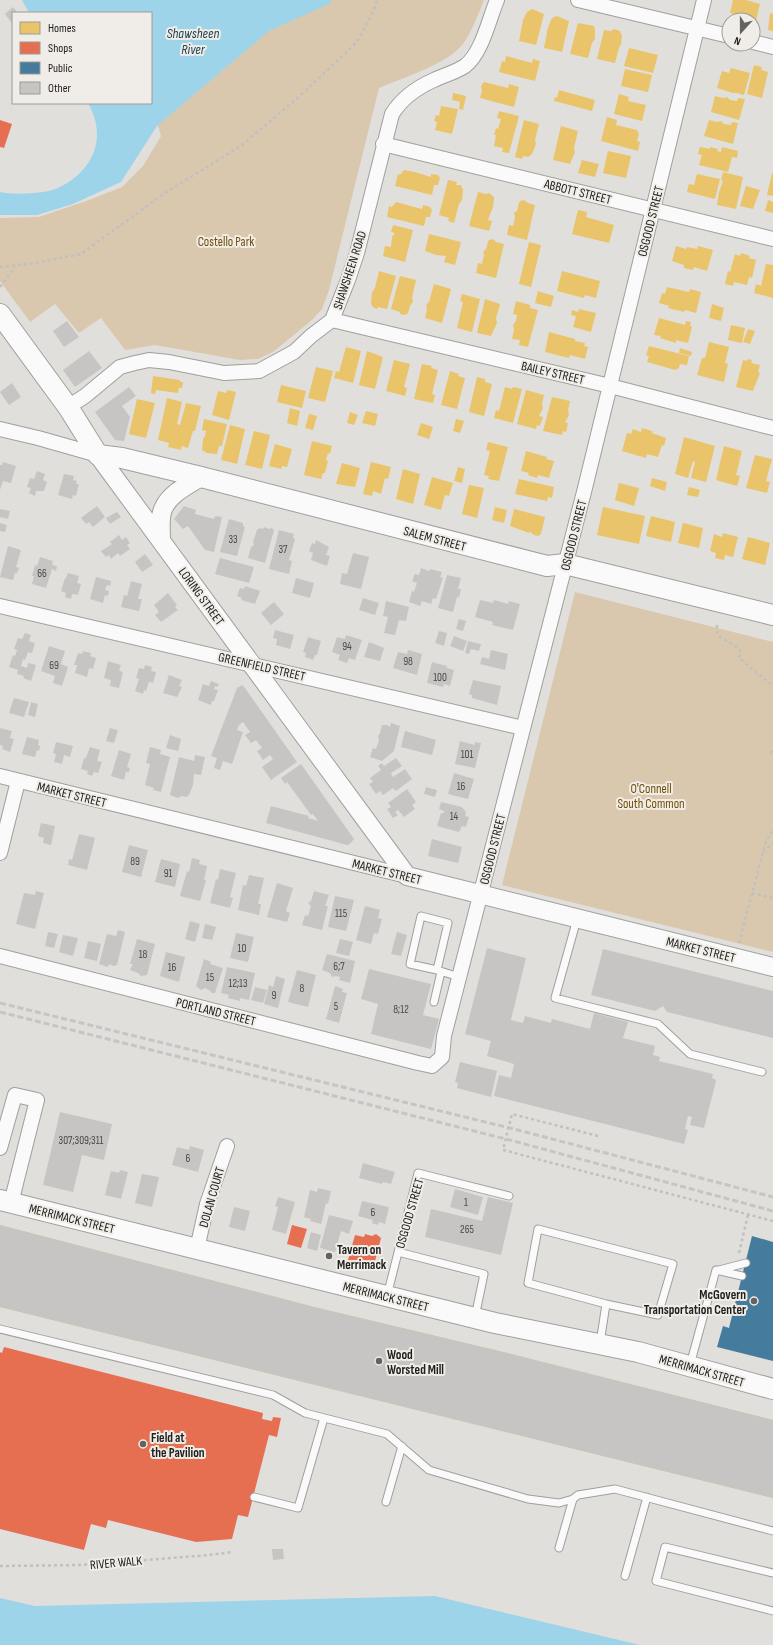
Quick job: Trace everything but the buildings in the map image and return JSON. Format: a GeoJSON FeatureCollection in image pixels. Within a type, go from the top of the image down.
{"type":"FeatureCollection","features":[{"type":"Feature","properties":{"kind":"main road","name":"LORING STREET"},"geometry":{"type":"LineString","coordinates":[[0,314],[68,407],[98,455]]}},
{"type":"Feature","properties":{"kind":"main road","name":"SALEM STREET"},"geometry":{"type":"LineString","coordinates":[[98,455],[122,458],[201,477],[546,566],[565,564],[773,614]]}},
{"type":"Feature","properties":{"kind":"main road","name":"MERRIMACK STREET"},"geometry":{"type":"LineString","coordinates":[[6,1201],[475,1318],[638,1352],[773,1389]]}},
{"type":"Feature","properties":{"kind":"street","name":"SHAWSHEEN ROAD"},"geometry":{"type":"LineString","coordinates":[[68,407],[86,396],[120,367],[149,360],[169,362],[224,373],[259,371],[294,352],[311,336],[332,320],[357,253],[383,144],[392,114],[400,102],[433,80],[466,65],[474,55],[482,39],[497,0]]}},
{"type":"Feature","properties":{"kind":"street"},"geometry":{"type":"LineString","coordinates":[[578,0],[721,34]]}},
{"type":"Feature","properties":{"kind":"street","name":"OSGOOD STREET"},"geometry":{"type":"LineString","coordinates":[[432,1066],[442,1057],[444,1036],[610,386],[704,0]]}},
{"type":"Feature","properties":{"kind":"street"},"geometry":{"type":"LineString","coordinates":[[761,44],[773,47]]}},
{"type":"Feature","properties":{"kind":"street","name":"ABBOTT STREET"},"geometry":{"type":"LineString","coordinates":[[383,144],[773,239]]}},
{"type":"Feature","properties":{"kind":"street","name":"BAILEY STREET"},"geometry":{"type":"LineString","coordinates":[[332,320],[610,386],[773,428]]}},
{"type":"Feature","properties":{"kind":"street"},"geometry":{"type":"LineString","coordinates":[[0,430],[38,438],[98,455]]}},
{"type":"Feature","properties":{"kind":"street","name":"LORING STREET"},"geometry":{"type":"LineString","coordinates":[[98,455],[407,876]]}},
{"type":"Feature","properties":{"kind":"street"},"geometry":{"type":"LineString","coordinates":[[161,539],[163,508],[179,490],[201,477]]}},
{"type":"Feature","properties":{"kind":"street","name":"GREENFIELD STREET"},"geometry":{"type":"LineString","coordinates":[[0,606],[523,728]]}},
{"type":"Feature","properties":{"kind":"street","name":"MARKET STREET"},"geometry":{"type":"LineString","coordinates":[[0,776],[773,967]]}},
{"type":"Feature","properties":{"kind":"street"},"geometry":{"type":"LineString","coordinates":[[0,853],[18,781]]}},
{"type":"Feature","properties":{"kind":"street","name":"PORTLAND STREET"},"geometry":{"type":"LineString","coordinates":[[0,956],[432,1066]]}},
{"type":"Feature","properties":{"kind":"street"},"geometry":{"type":"LineString","coordinates":[[0,1148],[15,1095],[37,1100],[6,1201]]}},
{"type":"Feature","properties":{"kind":"street","name":"DOLAN COURT"},"geometry":{"type":"LineString","coordinates":[[197,1249],[207,1204],[226,1146]]}},
{"type":"Feature","properties":{"kind":"lane"},"geometry":{"type":"LineString","coordinates":[[434,1002],[439,971],[448,923],[421,916],[410,964],[439,971],[460,977]]}},
{"type":"Feature","properties":{"kind":"lane"},"geometry":{"type":"LineString","coordinates":[[577,918],[555,998],[658,1024],[690,1054],[762,1072]]}},
{"type":"Feature","properties":{"kind":"lane","name":"OSGOOD STREET"},"geometry":{"type":"LineString","coordinates":[[387,1296],[418,1173],[509,1196]]}},
{"type":"Feature","properties":{"kind":"lane"},"geometry":{"type":"LineString","coordinates":[[538,1229],[673,1264],[658,1316],[606,1304],[528,1283],[538,1229]]}},
{"type":"Feature","properties":{"kind":"lane"},"geometry":{"type":"LineString","coordinates":[[398,1252],[484,1274],[475,1318]]}},
{"type":"Feature","properties":{"kind":"lane"},"geometry":{"type":"LineString","coordinates":[[716,1270],[746,1263]]}},
{"type":"Feature","properties":{"kind":"lane"},"geometry":{"type":"LineString","coordinates":[[716,1270],[742,1276]]}},
{"type":"Feature","properties":{"kind":"lane"},"geometry":{"type":"LineString","coordinates":[[690,1367],[716,1270]]}},
{"type":"Feature","properties":{"kind":"lane"},"geometry":{"type":"LineString","coordinates":[[600,1343],[606,1304]]}},
{"type":"Feature","properties":{"kind":"lane"},"geometry":{"type":"LineString","coordinates":[[0,1329],[273,1395],[305,1413],[387,1434],[429,1470],[528,1499],[559,1503],[573,1499],[578,1495],[615,1489],[773,1531]]}},
{"type":"Feature","properties":{"kind":"lane"},"geometry":{"type":"LineString","coordinates":[[254,1497],[298,1508],[324,1418]]}},
{"type":"Feature","properties":{"kind":"lane"},"geometry":{"type":"LineString","coordinates":[[386,1502],[402,1446]]}},
{"type":"Feature","properties":{"kind":"lane"},"geometry":{"type":"LineString","coordinates":[[624,1576],[646,1496]]}},
{"type":"Feature","properties":{"kind":"lane"},"geometry":{"type":"LineString","coordinates":[[558,1548],[573,1499]]}},
{"type":"Feature","properties":{"kind":"lane"},"geometry":{"type":"LineString","coordinates":[[773,1573],[664,1547],[656,1581],[773,1611]]}},
{"type":"Feature","properties":{"kind":"path"},"geometry":{"type":"LineString","coordinates":[[0,267],[16,266],[81,254],[165,193],[242,145],[302,94],[357,42],[374,10],[377,0]]}},
{"type":"Feature","properties":{"kind":"path"},"geometry":{"type":"LineString","coordinates":[[0,287],[16,266]]}},
{"type":"Feature","properties":{"kind":"path"},"geometry":{"type":"LineString","coordinates":[[717,625],[718,636],[738,648],[741,653],[739,658],[773,686]]}},
{"type":"Feature","properties":{"kind":"path"},"geometry":{"type":"LineString","coordinates":[[770,753],[773,750]]}},
{"type":"Feature","properties":{"kind":"path"},"geometry":{"type":"LineString","coordinates":[[739,945],[765,844],[773,829]]}},
{"type":"Feature","properties":{"kind":"path"},"geometry":{"type":"LineString","coordinates":[[763,852],[773,843]]}},
{"type":"Feature","properties":{"kind":"path"},"geometry":{"type":"LineString","coordinates":[[752,893],[773,898]]}},
{"type":"Feature","properties":{"kind":"path"},"geometry":{"type":"LineString","coordinates":[[598,1136],[512,1114],[503,1150],[773,1221]]}},
{"type":"Feature","properties":{"kind":"path"},"geometry":{"type":"LineString","coordinates":[[739,1254],[748,1215]]}},
{"type":"Feature","properties":{"kind":"path","name":"RIVER WALK"},"geometry":{"type":"LineString","coordinates":[[0,1566],[82,1564],[233,1552]]}},
{"type":"Feature","properties":{"kind":"green space","name":"Costello Park"},"geometry":{"type":"Polygon","coordinates":[[[79,0],[484,0],[469,34],[463,44],[456,51],[436,64],[379,88],[329,290],[322,309],[312,320],[273,352],[258,359],[240,360],[155,345],[125,350],[101,318],[79,333],[55,304],[30,322],[0,281],[0,218],[39,217],[122,187],[143,166],[161,136],[153,109],[152,12],[79,0]]]}},
{"type":"Feature","properties":{"kind":"green space","name":"O'Connell South Common"},"geometry":{"type":"Polygon","coordinates":[[[575,592],[773,642],[773,952],[502,885],[575,592]]]}},
{"type":"Feature","properties":{"kind":"water","name":"Shawsheen River"},"geometry":{"type":"Polygon","coordinates":[[[22,0],[332,0],[329,4],[269,31],[157,126],[121,182],[73,204],[37,215],[0,215],[0,192],[29,193],[52,190],[70,181],[88,163],[94,152],[97,141],[97,129],[94,116],[88,104],[152,104],[152,12],[28,12],[22,0]]]}},
{"type":"Feature","properties":{"kind":"water"},"geometry":{"type":"Polygon","coordinates":[[[435,1596],[640,1645],[0,1645],[0,1598],[35,1606],[435,1596]]]}},
{"type":"Feature","properties":{"kind":"railway"},"geometry":{"type":"LineString","coordinates":[[0,1003],[518,1130],[773,1197]]}},
{"type":"Feature","properties":{"kind":"railway"},"geometry":{"type":"LineString","coordinates":[[0,1012],[506,1139],[773,1211]]}},
{"type":"Feature","properties":{"kind":"place","name":"Tavern on Merrimack"},"geometry":{"type":"Point","coordinates":[329,1256]}},
{"type":"Feature","properties":{"kind":"place","name":"McGovern Transportation Center"},"geometry":{"type":"Point","coordinates":[754,1301]}},
{"type":"Feature","properties":{"kind":"place","name":"Wood Worsted Mill"},"geometry":{"type":"Point","coordinates":[379,1361]}},
{"type":"Feature","properties":{"kind":"place","name":"Field at the Pavilion"},"geometry":{"type":"Point","coordinates":[143,1444]}}]}
